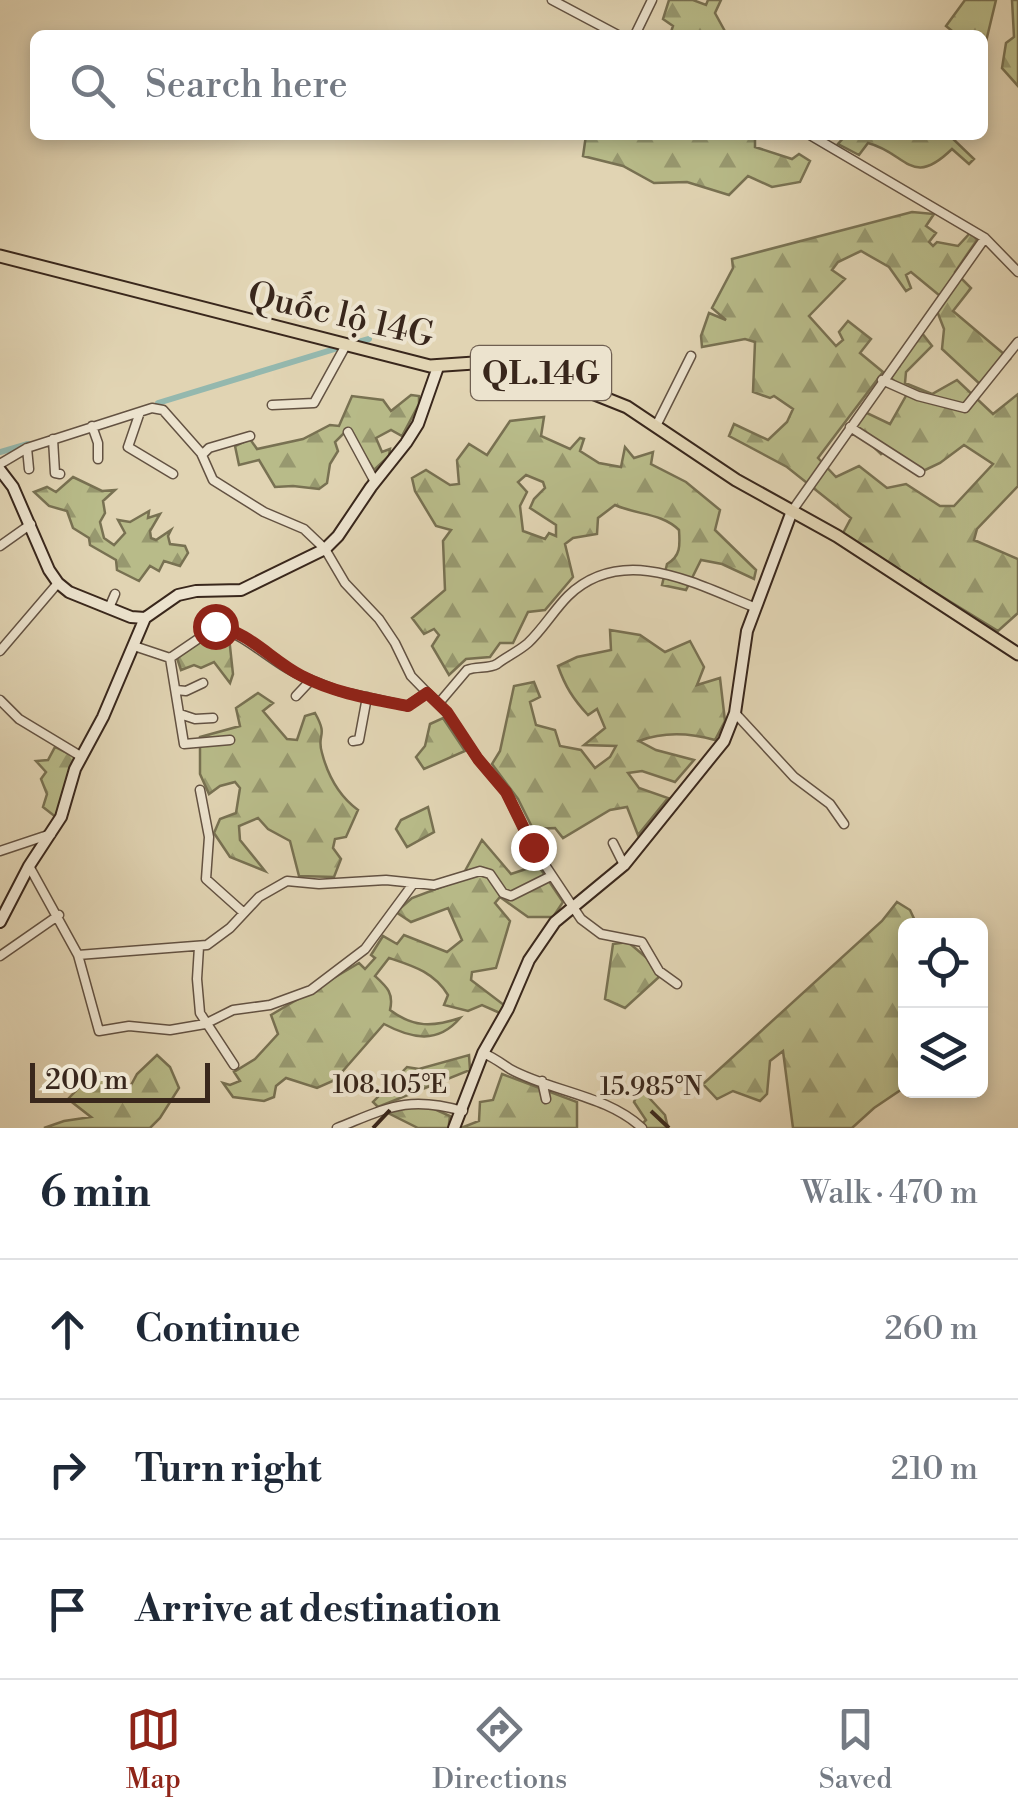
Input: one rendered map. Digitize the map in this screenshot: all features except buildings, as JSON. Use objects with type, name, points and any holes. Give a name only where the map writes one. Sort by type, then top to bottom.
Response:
[{"type":"main road","name":"Quốc lộ 14G","points":[[0,256],[438,366],[474,363],[547,374],[613,401],[656,426],[736,480],[837,536],[1018,654]]},
{"type":"street","points":[[553,0],[609,30]]},
{"type":"street","points":[[637,30],[652,0]]},
{"type":"street","points":[[819,140],[986,238],[1018,272]]},
{"type":"street","points":[[454,1128],[482,1052],[508,1009],[529,960],[555,922],[624,866],[724,741],[734,714],[741,655],[754,607],[792,511],[986,238]]},
{"type":"street","points":[[882,380],[924,398],[965,408],[1018,342]]},
{"type":"street","points":[[272,405],[314,404],[346,345]]},
{"type":"street","points":[[656,426],[691,356]]},
{"type":"street","points":[[0,922],[29,866],[62,817],[74,769],[103,717],[144,618],[178,595],[240,590],[325,548],[338,536],[418,424],[438,366]]},
{"type":"street","points":[[144,618],[108,608],[69,592],[58,583],[0,467],[27,448],[160,408],[202,455],[213,480],[264,512],[304,529],[325,548],[345,582],[379,619],[411,676],[439,703],[506,792],[551,876],[573,908],[591,929],[601,934],[642,942],[659,971],[677,984]]},
{"type":"street","points":[[140,412],[128,447],[173,474]]},
{"type":"street","points":[[109,421],[114,435]]},
{"type":"street","points":[[92,426],[98,459]]},
{"type":"street","points":[[850,428],[920,472]]},
{"type":"street","points":[[348,432],[375,482]]},
{"type":"street","points":[[202,455],[209,448],[250,436]]},
{"type":"street","points":[[53,439],[56,473],[60,474]]},
{"type":"street","points":[[27,448],[30,469]]},
{"type":"street","points":[[0,546],[31,524]]},
{"type":"street","points":[[439,703],[467,670],[492,666],[504,655],[526,645],[566,598],[601,573],[660,571],[754,607]]},
{"type":"street","points":[[0,652],[58,583]]},
{"type":"street","points":[[108,608],[115,594]]},
{"type":"street","points":[[170,658],[216,626],[251,640],[275,660],[311,680],[366,698],[411,706],[427,693]]},
{"type":"street","points":[[134,646],[170,658]]},
{"type":"street","points":[[170,658],[184,744],[230,740]]},
{"type":"street","points":[[296,696],[311,680]]},
{"type":"street","points":[[176,690],[186,691],[203,683]]},
{"type":"street","points":[[353,741],[359,740],[366,698]]},
{"type":"street","points":[[0,700],[19,719],[82,757]]},
{"type":"street","points":[[180,714],[196,719],[213,718]]},
{"type":"street","points":[[734,714],[794,777],[834,808],[844,824]]},
{"type":"street","points":[[200,790],[209,837],[206,879],[244,913]]},
{"type":"street","points":[[0,850],[51,834]]},
{"type":"street","points":[[612,844],[624,866]]},
{"type":"street","points":[[29,866],[78,955],[99,1030],[129,1026],[170,1030],[205,1024],[233,1010],[270,1006],[311,990],[365,950],[412,884]]},
{"type":"street","points":[[78,955],[199,946],[230,928],[259,896],[287,881],[319,884],[386,880],[434,886],[480,871],[490,874],[503,893],[512,896],[551,876]]},
{"type":"street","points":[[0,956],[59,916]]},
{"type":"street","points":[[199,946],[197,984],[205,1024],[234,1064]]},
{"type":"street","points":[[482,1052],[631,1117],[642,1128]]},
{"type":"street","points":[[542,1081],[546,1099]]},
{"type":"street","points":[[337,1128],[406,1102],[435,1103],[463,1111]]},
{"type":"street","points":[[594,1114],[596,1102]]},
{"type":"green space","points":[[669,0],[693,0],[706,5],[708,0],[721,0],[715,13],[724,30],[672,30],[673,26],[663,19]]},
{"type":"green space","points":[[965,0],[996,0],[988,33],[988,30],[951,30],[946,26]]},
{"type":"green space","points":[[1012,0],[1018,0],[1018,86],[1002,68],[1006,43],[1014,37]]},
{"type":"green space","points":[[585,140],[755,140],[755,147],[792,159],[799,154],[810,161],[800,182],[772,187],[748,176],[729,195],[687,182],[654,183],[623,166],[583,156]]},
{"type":"green space","points":[[842,140],[954,140],[974,159],[969,164],[952,149],[938,161],[918,167],[868,143],[859,155],[838,144]]},
{"type":"green space","points":[[912,212],[934,214],[926,226],[936,233],[929,242],[933,246],[937,242],[958,246],[971,232],[977,240],[955,272],[971,288],[953,311],[1010,359],[982,386],[942,349],[944,329],[937,311],[945,300],[911,272],[906,275],[911,288],[906,291],[889,267],[861,251],[838,262],[832,270],[845,279],[809,316],[836,346],[843,340],[839,332],[848,321],[871,339],[860,353],[883,372],[818,458],[836,477],[859,466],[887,488],[906,484],[940,506],[954,506],[993,464],[964,445],[923,471],[886,450],[881,454],[854,428],[865,412],[890,424],[907,394],[891,378],[921,332],[932,346],[906,372],[905,383],[932,394],[957,380],[993,414],[1018,394],[1018,486],[977,529],[974,540],[1018,559],[1018,613],[998,631],[842,535],[851,518],[787,467],[729,436],[734,424],[768,440],[787,422],[793,409],[774,396],[753,392],[755,342],[745,339],[702,347],[701,336],[709,313],[726,320],[712,308],[733,268],[732,259]]},
{"type":"green space","points":[[411,395],[419,396],[419,404],[402,436],[391,430],[376,438],[382,452],[390,449],[389,456],[374,470],[348,429],[335,442],[338,451],[330,464],[327,483],[319,489],[275,487],[259,460],[239,465],[235,446],[250,439],[257,449],[303,439],[330,425],[339,426],[352,396],[383,400],[391,411]]},
{"type":"green space","points":[[544,417],[541,436],[570,449],[580,438],[584,439],[580,451],[599,463],[621,467],[625,447],[634,458],[653,452],[651,464],[686,482],[720,510],[715,530],[756,570],[754,579],[722,564],[701,560],[686,590],[662,585],[667,564],[679,550],[679,530],[657,517],[615,505],[598,518],[597,534],[573,538],[565,544],[573,577],[545,610],[528,612],[513,643],[500,643],[490,657],[466,659],[449,675],[432,646],[439,635],[434,629],[424,634],[412,618],[445,590],[443,541],[451,530],[436,526],[415,491],[412,478],[426,470],[450,485],[459,484],[457,460],[469,444],[487,455],[510,421]],"holes":[[[526,475],[543,482],[545,488],[530,508],[556,525],[556,536],[549,533],[545,539],[523,531],[520,506],[527,492],[518,482]]]},
{"type":"green space","points":[[73,477],[102,491],[115,490],[103,501],[105,513],[100,522],[104,538],[114,545],[125,533],[118,520],[130,522],[149,511],[148,518],[160,514],[150,531],[151,538],[156,540],[171,530],[170,544],[185,546],[188,553],[180,566],[164,561],[159,571],[150,566],[139,581],[117,570],[116,560],[90,545],[89,538],[73,528],[67,511],[49,506],[34,492],[47,487],[56,492]]},
{"type":"green space","points":[[218,629],[229,637],[233,674],[230,683],[214,662],[181,670],[177,658]]},
{"type":"green space","points":[[610,630],[640,635],[665,652],[690,641],[704,667],[697,685],[720,678],[725,721],[715,740],[677,734],[639,741],[694,760],[675,782],[642,771],[628,773],[639,788],[668,798],[638,835],[627,807],[610,810],[563,838],[555,828],[533,829],[518,799],[492,764],[500,751],[514,686],[534,682],[540,697],[530,702],[536,725],[555,730],[560,746],[581,750],[595,768],[610,757],[616,746],[584,745],[605,728],[597,709],[588,715],[578,703],[558,666],[577,657],[611,650]]},
{"type":"green space","points":[[258,693],[273,703],[263,711],[287,739],[297,740],[305,716],[315,713],[322,731],[321,747],[327,770],[340,792],[358,810],[346,837],[335,839],[333,848],[341,859],[334,877],[299,876],[290,841],[268,829],[258,818],[239,826],[240,840],[265,871],[230,857],[214,833],[220,819],[236,813],[240,788],[235,782],[209,794],[200,774],[200,737],[240,726],[236,708]]},
{"type":"green space","points":[[443,718],[465,751],[424,769],[416,757],[425,746],[430,724]]},
{"type":"green space","points":[[55,747],[75,757],[57,818],[43,807],[47,794],[41,779],[46,772],[36,761],[48,760]]},
{"type":"green space","points":[[428,807],[434,832],[407,847],[396,829],[401,820]]},
{"type":"green space","points":[[482,840],[511,874],[538,865],[563,902],[553,917],[528,917],[500,897],[495,903],[510,921],[496,968],[472,972],[471,980],[504,1005],[500,1013],[482,1005],[468,1011],[444,1005],[448,995],[430,975],[389,958],[375,976],[388,991],[390,1010],[424,1024],[460,1018],[443,1032],[424,1036],[384,1024],[335,1080],[317,1088],[286,1078],[276,1086],[274,1097],[264,1101],[233,1097],[223,1083],[240,1081],[234,1072],[255,1059],[278,1034],[271,1015],[359,963],[365,969],[375,958],[371,955],[383,936],[397,944],[404,935],[447,952],[462,940],[448,908],[411,922],[396,912],[412,898],[460,880]]},
{"type":"green space","points":[[897,902],[910,910],[914,918],[898,918],[898,1092],[852,1128],[793,1128],[783,1051],[770,1061],[767,1094],[760,1101],[733,1091],[717,1099],[703,1084],[882,921]]},
{"type":"green space","points":[[628,942],[648,959],[659,977],[625,1008],[605,999],[613,944]]},
{"type":"green space","points":[[157,1055],[170,1067],[179,1088],[150,1128],[44,1128],[91,1117],[68,1099],[96,1070],[116,1085],[130,1087],[137,1074]]},
{"type":"green space","points":[[469,1055],[470,1070],[378,1107],[373,1102],[407,1067],[419,1069]]},
{"type":"green space","points":[[502,1074],[577,1102],[577,1128],[461,1128],[479,1121],[480,1102],[493,1100]]},
{"type":"green space","points":[[640,1088],[665,1115],[668,1128],[638,1128],[646,1120],[634,1102]]},
{"type":"green space","points":[[398,1102],[423,1104],[450,1116],[449,1124],[461,1128],[418,1128],[386,1112]]},
{"type":"waterway","points":[[355,343],[369,339]]},
{"type":"waterway","points":[[158,403],[338,348]]},
{"type":"waterway","points":[[0,452],[28,444]]},
{"type":"route","points":[[215,626],[251,640],[305,678],[339,691],[408,706],[427,693],[447,712],[506,792],[533,847]]}]
